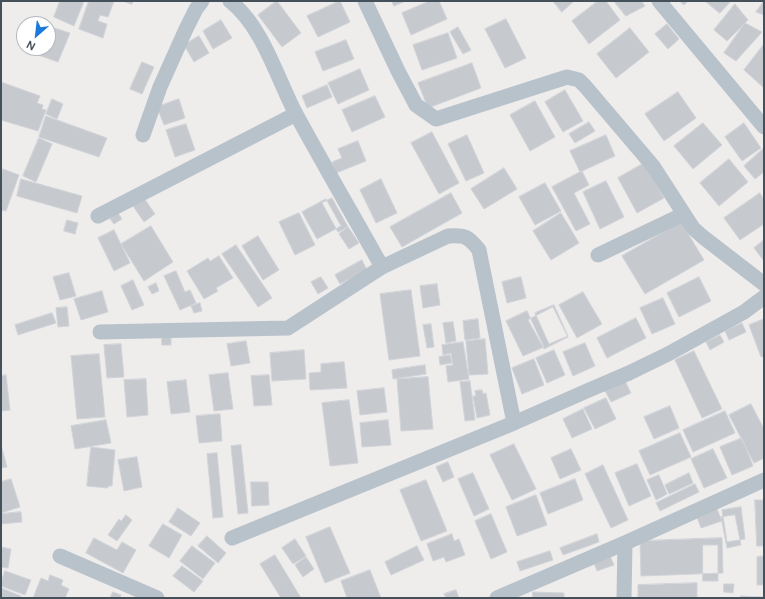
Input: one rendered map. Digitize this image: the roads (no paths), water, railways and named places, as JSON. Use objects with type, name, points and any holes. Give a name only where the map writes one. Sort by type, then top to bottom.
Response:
[{"type":"street","points":[[143,135],[160,87],[186,29],[196,9],[202,1]]},
{"type":"street","points":[[230,1],[257,31],[296,114],[382,267]]},
{"type":"street","points":[[365,1],[398,71],[416,104],[436,119],[567,77],[579,80],[653,166],[693,228],[703,238],[764,284]]},
{"type":"street","points":[[659,1],[764,127]]},
{"type":"street","points":[[98,216],[296,114]]},
{"type":"street","points":[[598,255],[684,214]]},
{"type":"street","points":[[100,332],[288,328],[382,267],[448,236],[459,236],[471,240],[479,250],[514,423]]},
{"type":"street","points":[[232,538],[514,423],[629,373],[668,354],[744,312],[764,297]]},
{"type":"street","points":[[497,598],[626,543],[764,480]]},
{"type":"street","points":[[624,598],[626,543]]},
{"type":"street","points":[[60,556],[157,598]]}]
